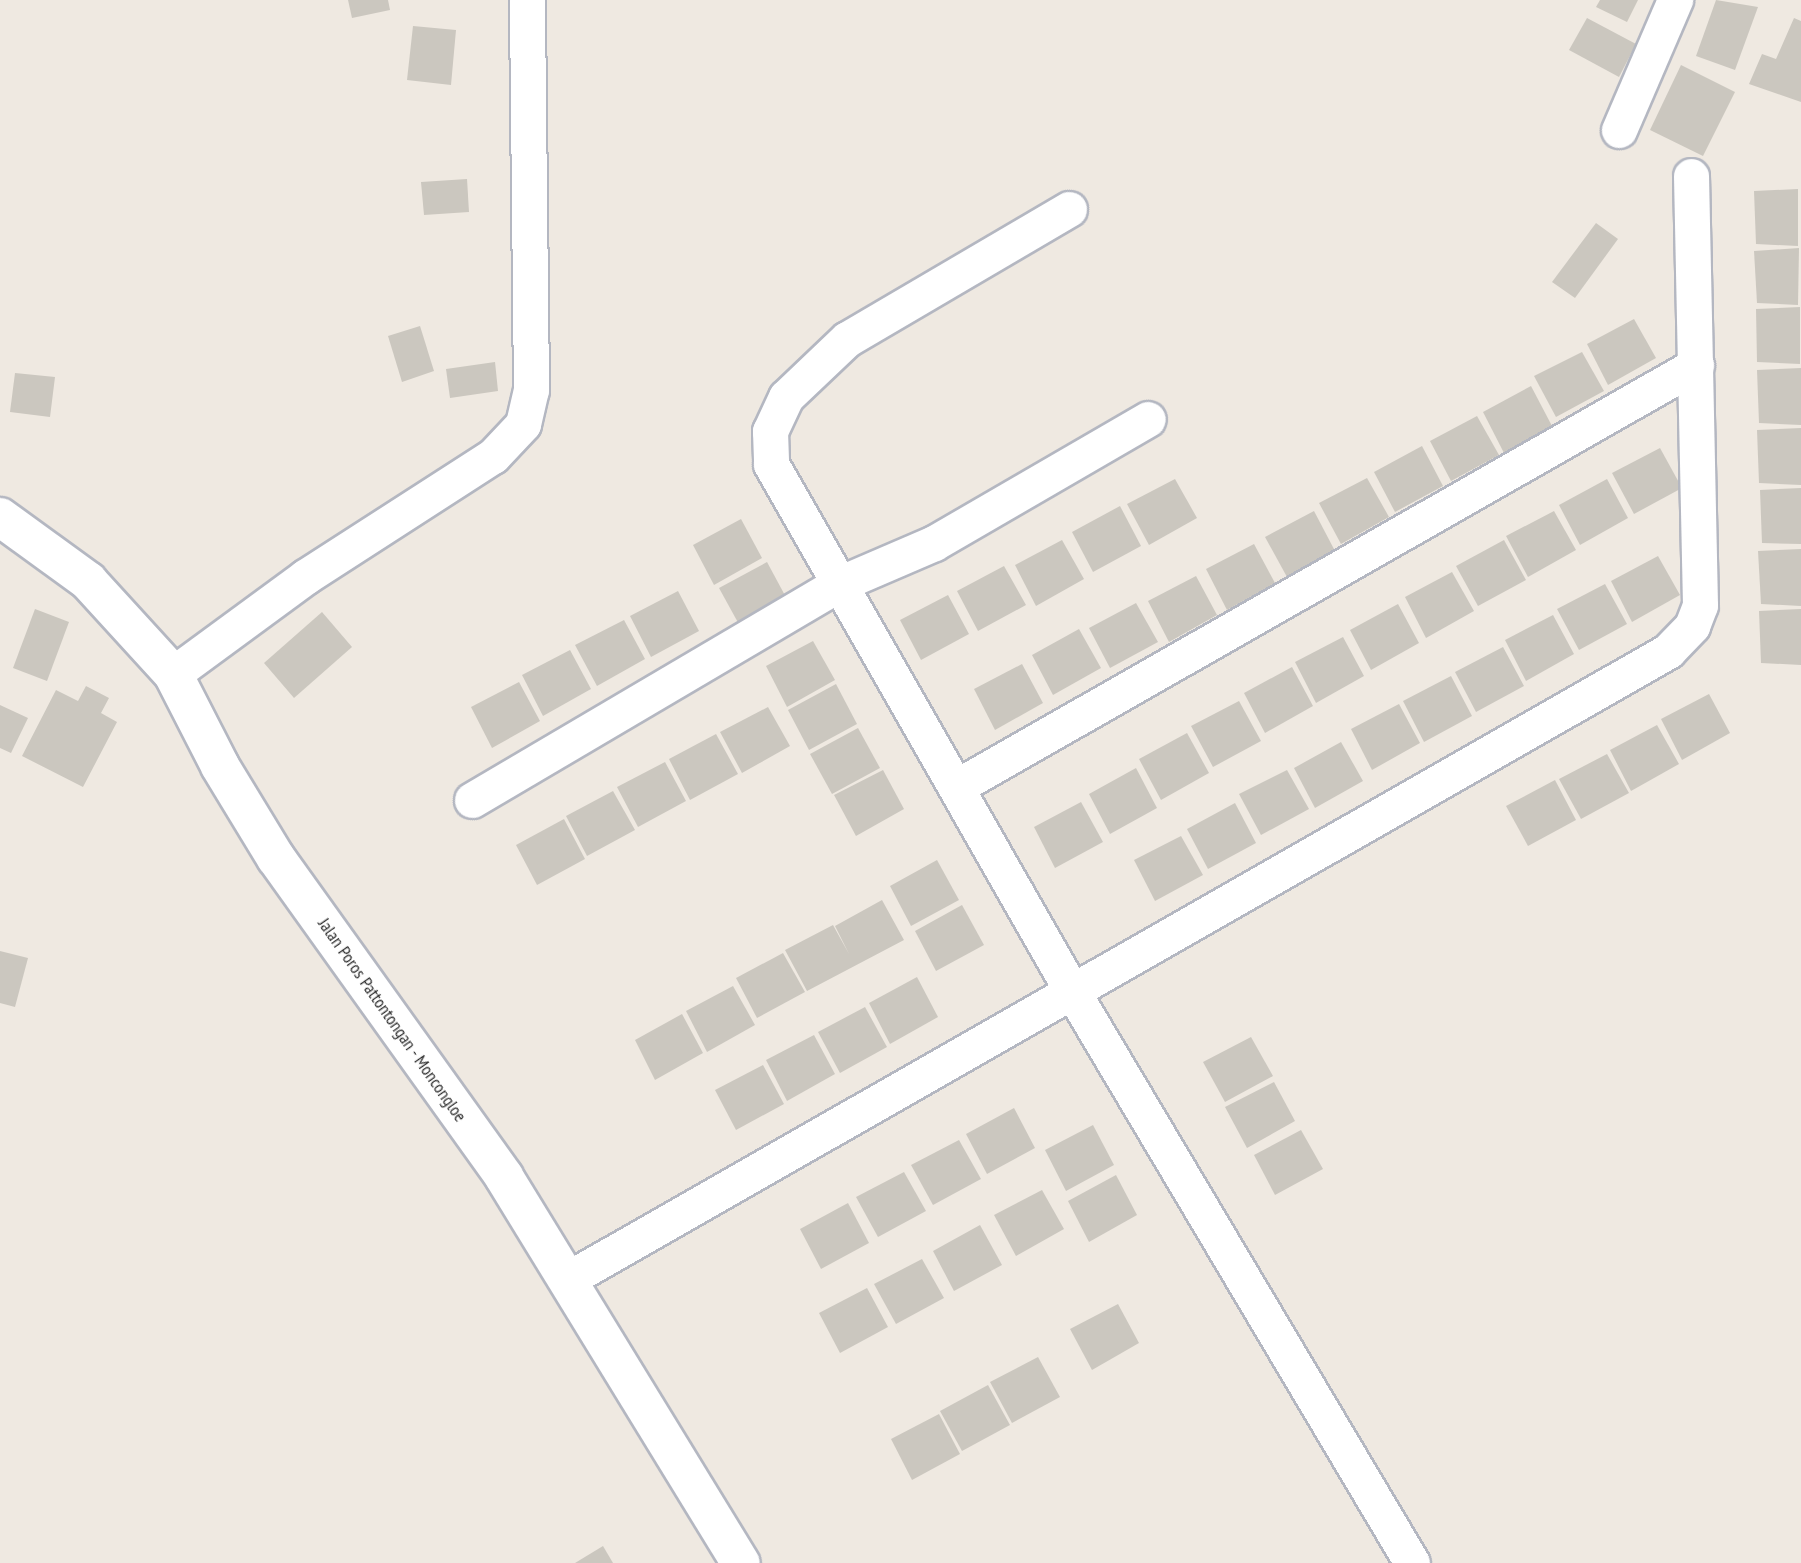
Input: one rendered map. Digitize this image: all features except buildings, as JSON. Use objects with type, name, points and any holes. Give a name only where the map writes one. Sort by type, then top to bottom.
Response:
[{"type":"street","points":[[173,674],[305,576],[493,456],[523,424],[531,390],[527,0]]},
{"type":"street","points":[[1619,130],[1675,0]]},
{"type":"street","points":[[568,1279],[1668,651],[1692,626],[1700,605],[1691,176]]},
{"type":"street","points":[[1069,209],[847,340],[786,397],[770,430],[771,464],[1072,990],[1412,1563]]},
{"type":"street","points":[[956,787],[1696,365]]},
{"type":"street","points":[[472,800],[839,584],[934,543],[1148,419]]},
{"type":"street","name":"Jalan Poros Pattontongan - Moncongloe","points":[[0,517],[88,581],[173,674],[220,766],[276,858],[504,1177],[741,1563]]}]
